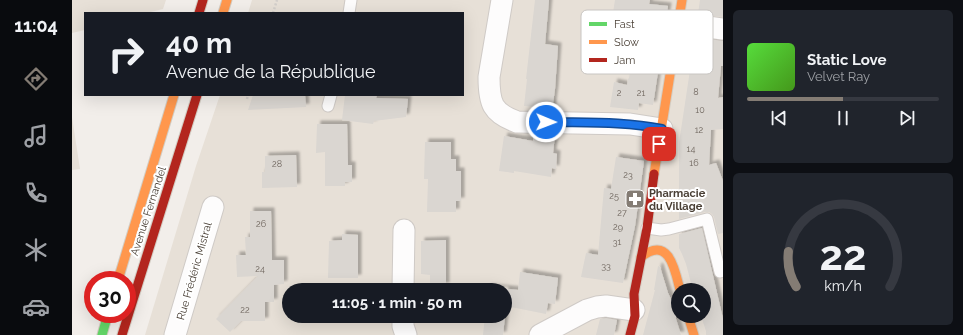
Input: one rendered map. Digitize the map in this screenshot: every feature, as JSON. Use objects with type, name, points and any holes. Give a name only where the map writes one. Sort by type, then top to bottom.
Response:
[{"type":"main road","points":[[199,12],[203,0]]},
{"type":"main road","points":[[223,12],[227,0]]},
{"type":"main road","points":[[681,10],[682,0]]},
{"type":"main road","points":[[630,335],[635,316],[634,294],[647,228],[654,174],[671,74]]},
{"type":"main road","name":"Avenue Fernandel","points":[[121,271],[174,96]]},
{"type":"main road","name":"Avenue Fernandel","points":[[122,335],[197,96]]},
{"type":"main road","points":[[641,257],[648,251],[658,250],[664,252],[672,261],[678,283]]},
{"type":"main road","points":[[102,335],[105,323]]},
{"type":"main road","points":[[690,323],[694,335]]},
{"type":"street","points":[[502,0],[489,77],[490,98],[493,106],[499,113],[517,122],[630,124],[662,129]]},
{"type":"street","points":[[713,28],[723,29]]},
{"type":"street","name":"Rue Frédéric Mistral","points":[[175,335],[212,207]]},
{"type":"street","points":[[403,283],[404,230]]},
{"type":"street","points":[[540,335],[587,310],[597,307],[606,306],[634,310]]},
{"type":"street","points":[[403,323],[406,335]]},
{"type":"lane","points":[[349,12],[352,0]]},
{"type":"lane","points":[[328,106],[331,96]]},
{"type":"lane","points":[[647,228],[660,230],[669,229],[707,219],[720,272]]},
{"type":"path","points":[[273,12],[277,0]]},
{"type":"shaded area","points":[[72,0],[166,0],[163,9],[151,12],[84,12],[84,30],[72,33]]},
{"type":"shaded area","points":[[252,0],[723,0],[723,335],[145,335],[196,166],[220,96],[464,96],[464,12],[248,12]]},
{"type":"shaded area","points":[[72,117],[80,169],[72,170]]},
{"type":"building","points":[[535,0],[549,0],[545,44],[558,46],[552,111],[536,110],[536,107],[524,106]]},
{"type":"building","points":[[615,0],[650,0],[649,4],[668,6],[667,10],[613,10]]},
{"type":"building","points":[[700,0],[723,0],[723,17],[713,16],[713,10],[699,10]]},
{"type":"building","points":[[713,40],[723,41],[723,66],[721,66],[718,98],[723,97],[723,129],[711,130],[709,165],[716,163],[723,181],[723,233],[718,234],[714,217],[709,212],[679,219],[679,143],[689,74],[713,74]]},
{"type":"building","points":[[630,74],[658,74],[653,105],[639,103],[638,110],[610,107],[614,82],[627,85],[628,78],[629,79]]},
{"type":"building","points":[[253,96],[305,96],[306,107],[248,110]]},
{"type":"building","points":[[345,96],[377,96],[376,98],[408,99],[406,117],[374,121],[373,124],[342,120]]},
{"type":"building","points":[[317,124],[347,124],[348,165],[352,165],[352,182],[345,182],[345,186],[325,186],[325,152],[316,153]]},
{"type":"building","points":[[533,134],[555,135],[553,153],[557,154],[556,169],[552,168],[551,177],[514,171],[514,173],[499,171],[504,136],[533,141]]},
{"type":"building","points":[[425,142],[451,142],[451,159],[456,159],[456,171],[461,171],[461,201],[456,201],[456,212],[427,212],[428,179],[424,179]]},
{"type":"building","points":[[296,155],[297,187],[262,188],[262,172],[265,172],[265,156]]},
{"type":"building","points":[[616,157],[644,161],[635,226],[623,283],[581,277],[586,253],[598,255],[604,188],[611,189]]},
{"type":"building","points":[[250,211],[271,211],[272,260],[284,260],[284,283],[274,285],[274,302],[265,302],[265,321],[241,321],[230,332],[216,319],[258,276],[237,277],[236,255],[246,255],[245,237],[250,237]]},
{"type":"building","points":[[702,228],[723,319],[723,335],[706,335],[703,323],[711,323],[711,283],[691,283],[686,264],[679,248],[679,234]]},
{"type":"building","points":[[342,234],[358,235],[358,278],[328,278],[329,241],[342,240]]},
{"type":"building","points":[[446,240],[446,283],[430,283],[430,275],[421,274],[421,241]]},
{"type":"building","points":[[658,266],[660,267],[671,299],[671,323],[677,323],[681,335],[643,335]]},
{"type":"building","points":[[520,272],[558,278],[555,304],[548,303],[546,314],[512,307],[512,289],[518,290]]},
{"type":"building","points":[[606,318],[617,320],[614,335],[596,335],[600,319]]},
{"type":"building","points":[[484,323],[504,323],[503,335],[483,335]]},
{"type":"traffic: fast","points":[[102,335],[105,323]]},
{"type":"traffic: slow","points":[[223,12],[227,0]]},
{"type":"traffic: slow","points":[[680,10],[682,0]]},
{"type":"traffic: slow","points":[[654,174],[670,74]]},
{"type":"traffic: slow","points":[[121,271],[174,96]]},
{"type":"traffic: slow","points":[[641,257],[651,251],[658,250],[664,252],[673,265],[678,283]]},
{"type":"traffic: slow","points":[[690,323],[694,335]]},
{"type":"traffic: jam","points":[[199,12],[203,0]]},
{"type":"traffic: jam","points":[[122,335],[197,96]]},
{"type":"traffic: jam","points":[[630,335],[635,316],[634,294],[647,228],[654,174]]},
{"type":"place","name":"Pharmacie du Village","points":[[635,199]]},
{"type":"route","points":[[546,122],[630,124],[662,129],[659,144]]}]
